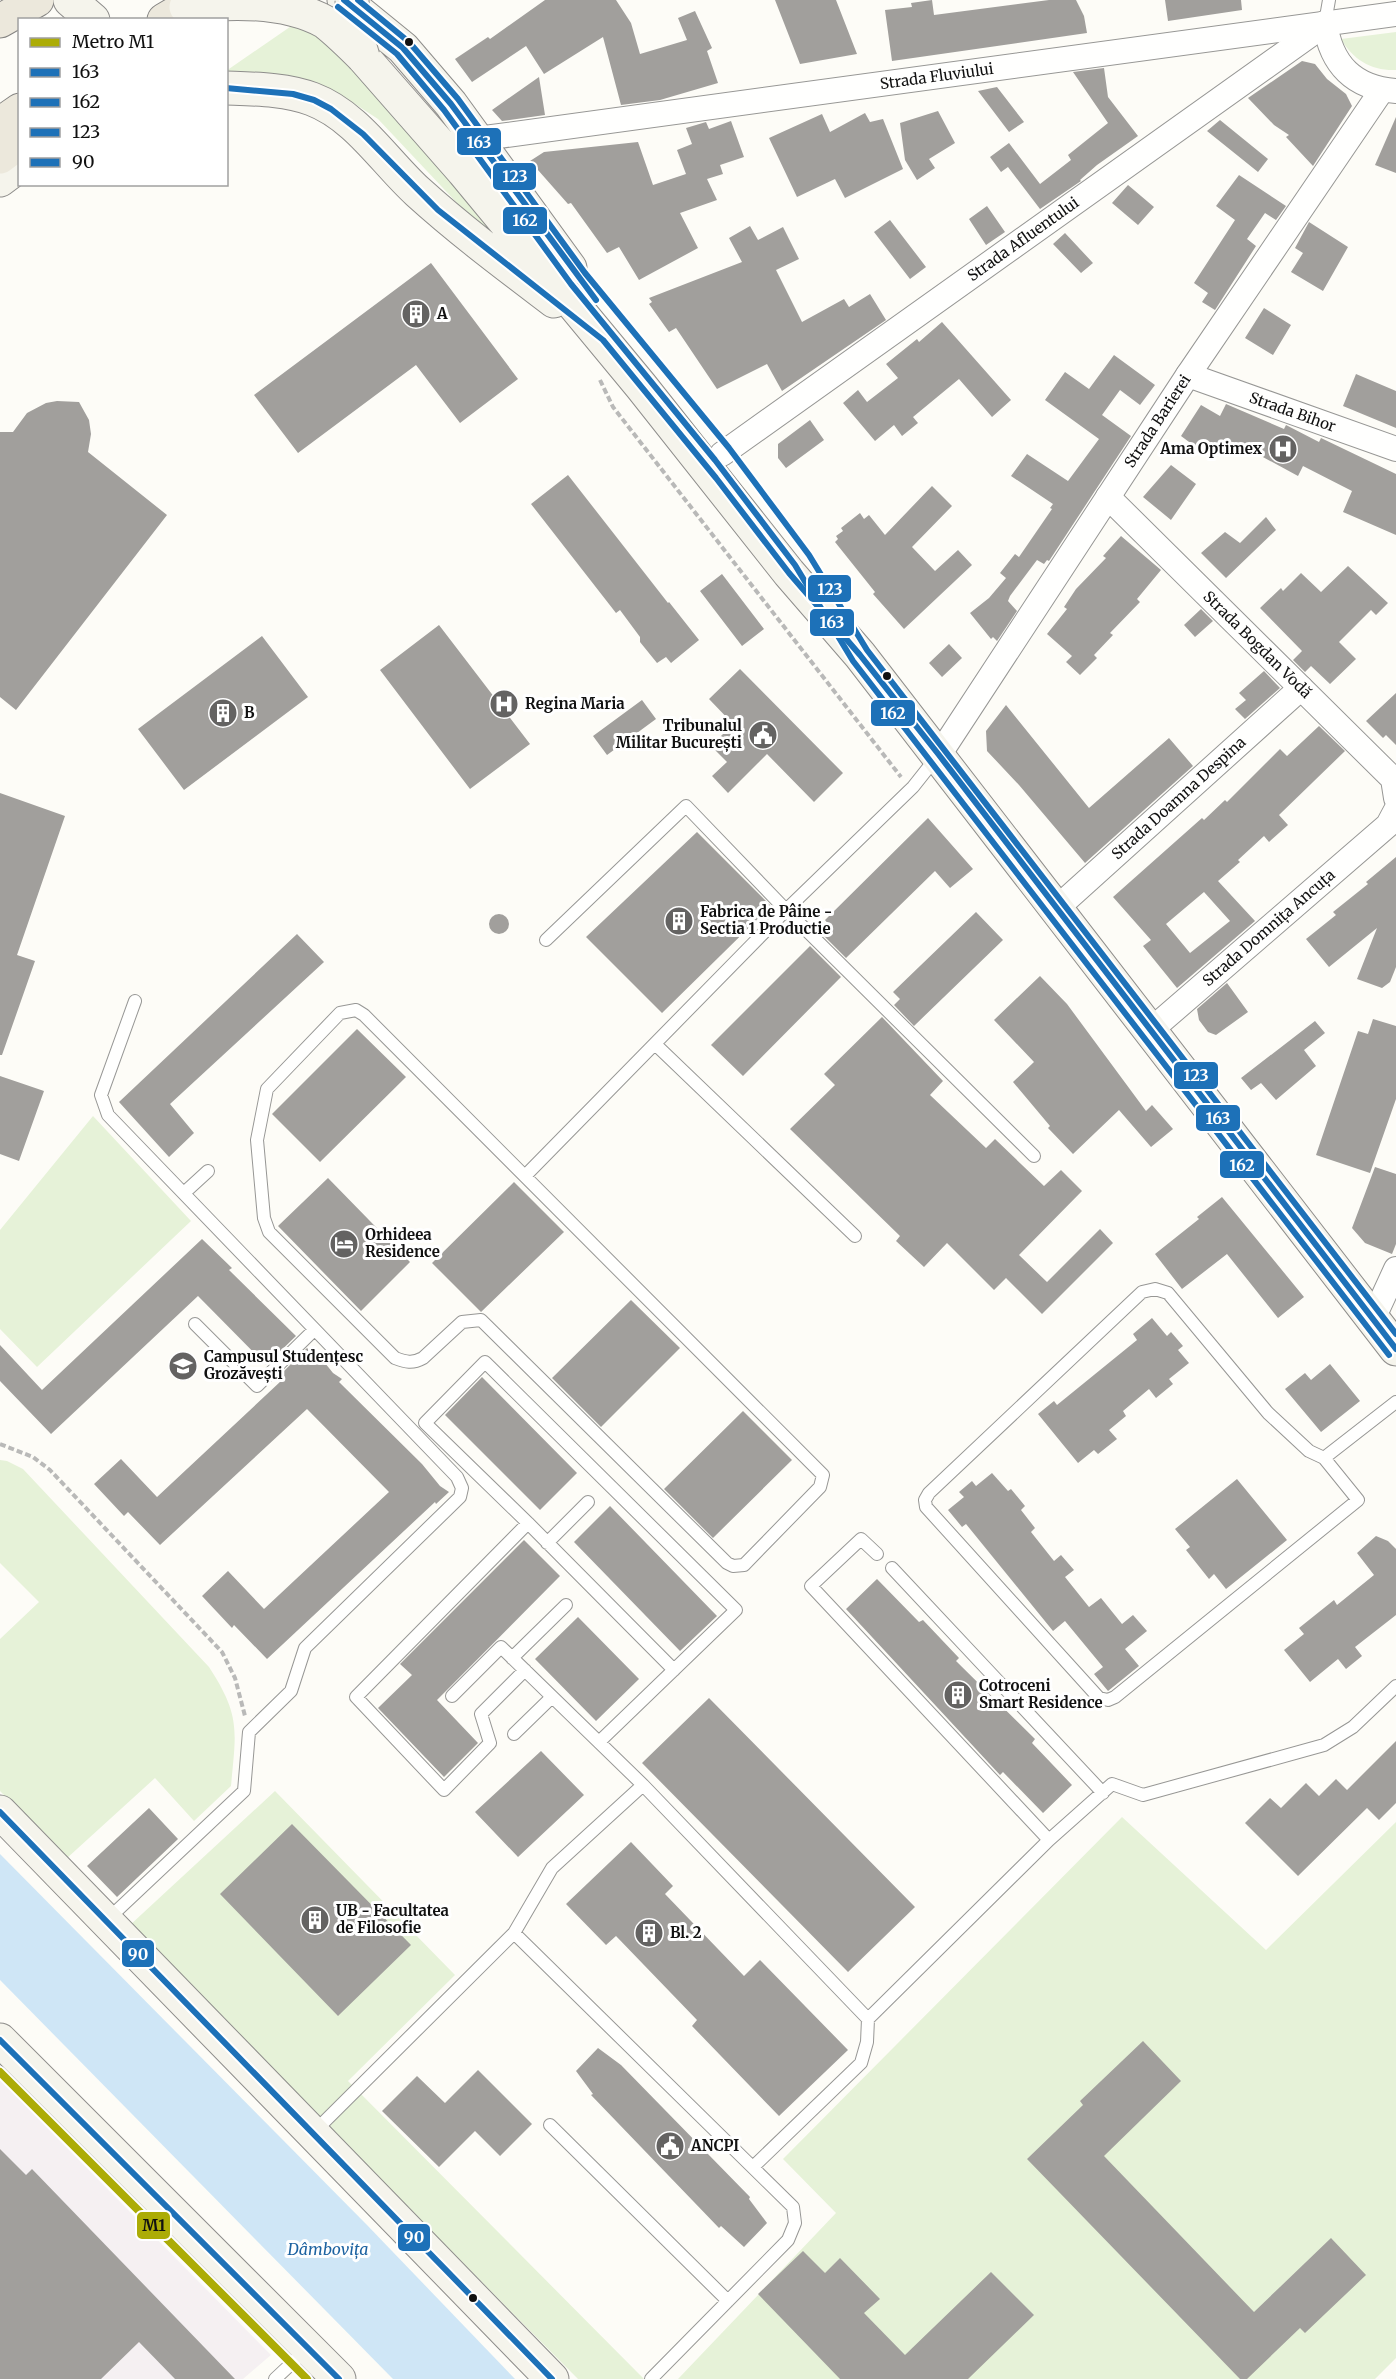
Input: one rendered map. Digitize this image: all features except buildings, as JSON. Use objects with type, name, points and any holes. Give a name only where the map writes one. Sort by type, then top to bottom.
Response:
[{"type":"main road","points":[[0,21],[37,0]]},
{"type":"main road","points":[[70,0],[91,18]]},
{"type":"main road","points":[[228,20],[256,0]]},
{"type":"main road","points":[[344,0],[404,48]]},
{"type":"main road","points":[[352,0],[353,22],[363,57]]},
{"type":"main road","points":[[377,0],[380,13],[404,48],[451,104],[578,279],[722,454],[802,560],[860,656]]},
{"type":"main road","points":[[178,12],[244,1],[283,3],[306,11],[323,21],[363,57],[463,171],[599,355]]},
{"type":"main road","points":[[228,88],[291,93],[313,99],[334,110],[355,126],[416,190],[599,355],[716,478],[789,573],[860,656],[939,755],[1396,1349]]},
{"type":"main road","points":[[0,124],[18,111]]},
{"type":"main road","points":[[0,157],[18,144]]},
{"type":"main road","points":[[0,180],[18,166]]},
{"type":"main road","points":[[463,171],[578,279]]},
{"type":"main road","points":[[0,1812],[552,2379]]},
{"type":"main road","points":[[0,2040],[339,2379]]},
{"type":"street","name":"Strada Fluviului","points":[[477,139],[1327,12],[1396,14]]},
{"type":"street","points":[[1327,12],[1328,39],[1333,54],[1342,67],[1367,86],[1389,91]]},
{"type":"street","name":"Strada Afluentului","points":[[722,454],[1327,12]]},
{"type":"street","name":"Strada Barierei","points":[[939,755],[1188,375],[1389,91]]},
{"type":"street","name":"Strada Bihor","points":[[1188,375],[1396,449]]},
{"type":"street","name":"Strada Bogdan Vodă","points":[[1108,497],[1393,779],[1396,798]]},
{"type":"street","name":"Strada Doamna Despina","points":[[1057,908],[1301,688]]},
{"type":"street","name":"Strada Domnița Ancuța","points":[[1151,1030],[1392,818]]},
{"type":"street","points":[[1373,1319],[1396,1269]]},
{"type":"lane","points":[[525,1176],[786,910],[911,789],[939,755]]},
{"type":"lane","points":[[546,940],[686,806],[786,910],[1034,1156]]},
{"type":"lane","points":[[106,1921],[244,1791],[249,1732],[291,1691],[305,1648],[460,1497],[462,1488],[457,1477],[108,1115],[100,1095],[135,1001]]},
{"type":"lane","points":[[356,1010],[364,1015],[525,1176],[823,1474],[820,1487],[744,1565],[733,1566],[727,1563],[481,1320],[462,1322],[423,1358],[415,1362],[404,1362],[395,1358],[269,1232],[264,1218],[257,1140],[267,1089],[340,1013],[356,1010]]},
{"type":"lane","points":[[655,1044],[855,1236]]},
{"type":"lane","points":[[184,1192],[208,1171]]},
{"type":"lane","points":[[1155,1289],[1168,1293],[1268,1413],[1310,1451],[1324,1458],[1359,1500],[1115,1697],[1108,1700],[1099,1698],[926,1507],[929,1493],[1143,1292],[1155,1289]]},
{"type":"lane","points":[[195,1324],[257,1386],[314,1330]]},
{"type":"lane","points":[[599,1742],[674,1670],[736,1610],[485,1362],[425,1423],[674,1670]]},
{"type":"lane","points":[[1324,1458],[1396,1402]]},
{"type":"lane","points":[[547,1543],[588,1502]]},
{"type":"lane","points":[[525,1671],[481,1714],[490,1743],[444,1790],[356,1698],[528,1523]]},
{"type":"lane","points":[[877,1554],[861,1539],[812,1586],[1050,1840]]},
{"type":"lane","points":[[892,1568],[1103,1792]]},
{"type":"lane","points":[[512,1658],[566,1605]]},
{"type":"lane","points":[[452,1696],[501,1647],[643,1785],[868,2019]]},
{"type":"lane","points":[[754,2166],[861,2063],[867,2042],[868,2019],[1050,1840],[1112,1784],[1143,1795],[1324,1744],[1353,1727],[1396,1686]]},
{"type":"lane","points":[[514,1734],[552,1697]]},
{"type":"lane","points":[[313,2133],[514,1933],[552,1868],[643,1785]]},
{"type":"lane","points":[[514,1933],[793,2206],[795,2223],[788,2240],[651,2379]]},
{"type":"lane","points":[[550,2125],[728,2301]]},
{"type":"lane","points":[[275,2379],[309,2348]]},
{"type":"path","points":[[599,355],[614,407],[911,789]]},
{"type":"path","points":[[0,1444],[33,1456],[50,1470],[222,1652],[235,1678],[249,1732]]},
{"type":"shaded area","points":[[0,2080],[271,2355],[243,2379],[0,2379]]},
{"type":"green space","points":[[300,20],[314,25],[538,277],[474,221],[378,119],[355,104],[327,92],[228,81],[228,70]]},
{"type":"green space","points":[[1396,32],[1396,70],[1379,69],[1364,63],[1351,53],[1341,39]]},
{"type":"green space","points":[[93,1116],[191,1221],[37,1367],[0,1329],[0,1230]]},
{"type":"green space","points":[[0,1460],[23,1469],[209,1667],[219,1684],[227,1699],[234,1724],[231,1786],[194,1821],[155,1778],[66,1859],[0,1791],[0,1639],[39,1602],[0,1563]]},
{"type":"green space","points":[[275,1791],[455,1975],[348,2081],[644,2379],[578,2379],[129,1926]]},
{"type":"green space","points":[[1122,1817],[1266,1950],[1396,1822],[1396,2358],[1375,2379],[678,2379],[836,2213],[783,2159]]},
{"type":"water","name":"Dâmbovița","points":[[0,1854],[367,2225],[515,2379],[393,2379],[0,1980]]},
{"type":"metro line","name":"M1","points":[[0,2072],[307,2379]]},
{"type":"transit line","name":"163","points":[[344,0],[403,48],[451,104],[596,300]]},
{"type":"transit line","name":"123","points":[[358,0],[409,42],[458,99],[585,273],[729,448],[809,555],[867,650],[1396,1334]]},
{"type":"transit line","name":"162","points":[[338,7],[397,54],[444,110],[571,284],[715,460],[795,565],[853,661],[1389,1355]]},
{"type":"transit line","name":"163","points":[[228,88],[293,94],[314,100],[331,109],[363,134],[438,210],[603,340],[716,478],[789,573],[860,655],[939,755],[1396,1349]]},
{"type":"transit line","name":"90","points":[[0,1812],[552,2379]]},
{"type":"transit line","name":"90","points":[[0,2040],[339,2379]]},
{"type":"place","name":"A","points":[[416,314]]},
{"type":"place","name":"Ama Optimex","points":[[1283,449]]},
{"type":"place","name":"Regina Maria","points":[[504,704]]},
{"type":"place","name":"B","points":[[223,713]]},
{"type":"place","name":"Tribunalul Militar București","points":[[763,735]]},
{"type":"place","name":"Fabrica de Pâine - Sectia 1 Productie","points":[[679,921]]},
{"type":"place","name":"Orhideea Residence","points":[[344,1244]]},
{"type":"place","name":"Campusul Studențesc Grozăvești","points":[[183,1366]]},
{"type":"place","name":"Cotroceni Smart Residence","points":[[958,1695]]},
{"type":"place","name":"UB - Facultatea de Filosofie","points":[[315,1920]]},
{"type":"place","name":"Bl. 2","points":[[649,1933]]},
{"type":"place","name":"ANCPI","points":[[670,2146]]}]
